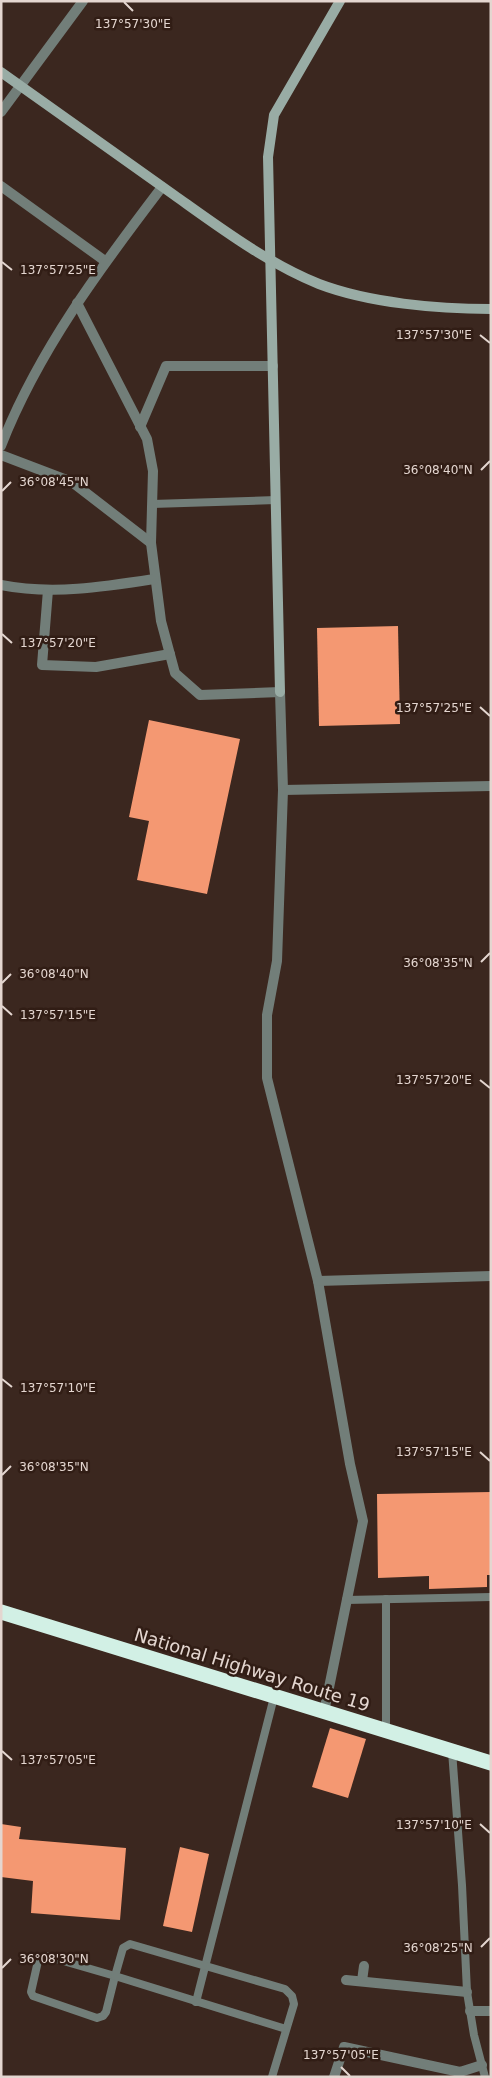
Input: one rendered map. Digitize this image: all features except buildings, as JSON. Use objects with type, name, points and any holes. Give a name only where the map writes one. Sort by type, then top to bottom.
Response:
[{"type":"highway","name":"National Highway Route 19","points":[[1,1612],[491,1763]]},
{"type":"street","points":[[1,112],[83,1]]},
{"type":"street","points":[[324,1712],[362,1521],[350,1464],[318,1281],[268,1078],[268,1015],[277,961],[283,790],[268,157],[274,115],[340,1]]},
{"type":"street","points":[[1,72],[220,228],[270,259],[319,284],[370,298],[460,309],[491,309]]},
{"type":"street","points":[[1,186],[105,261]]},
{"type":"street","points":[[1,446],[15,411],[77,303],[105,261],[162,187]]},
{"type":"street","points":[[77,303],[147,439],[153,471],[151,543],[154,579],[161,621],[175,673],[200,695],[280,692]]},
{"type":"street","points":[[140,427],[166,366],[273,366]]},
{"type":"street","points":[[1,455],[72,482],[151,543]]},
{"type":"street","points":[[1,585],[48,590],[97,588],[154,579]]},
{"type":"street","points":[[48,590],[42,665],[96,667],[170,654]]},
{"type":"street","points":[[283,790],[491,786]]},
{"type":"street","points":[[318,1281],[491,1276]]},
{"type":"street","points":[[362,1981],[364,1966]]},
{"type":"street","points":[[346,1980],[467,1992]]},
{"type":"street","points":[[470,2011],[491,2012]]},
{"type":"street","points":[[334,2077],[344,2047],[460,2072],[482,2065]]},
{"type":"lane","points":[[152,504],[276,500]]},
{"type":"lane","points":[[346,1600],[491,1597]]},
{"type":"lane","points":[[386,1599],[386,1730]]},
{"type":"lane","points":[[196,2002],[274,1697]]},
{"type":"lane","points":[[452,1752],[462,1885],[467,1992],[485,2077]]},
{"type":"lane","points":[[272,2077],[294,2004],[292,1996],[285,1989],[130,1944],[123,1948],[115,1976],[106,2012],[103,2016],[97,2018],[37,1998],[31,1992],[38,1961],[46,1956],[115,1976],[286,2029]]}]
